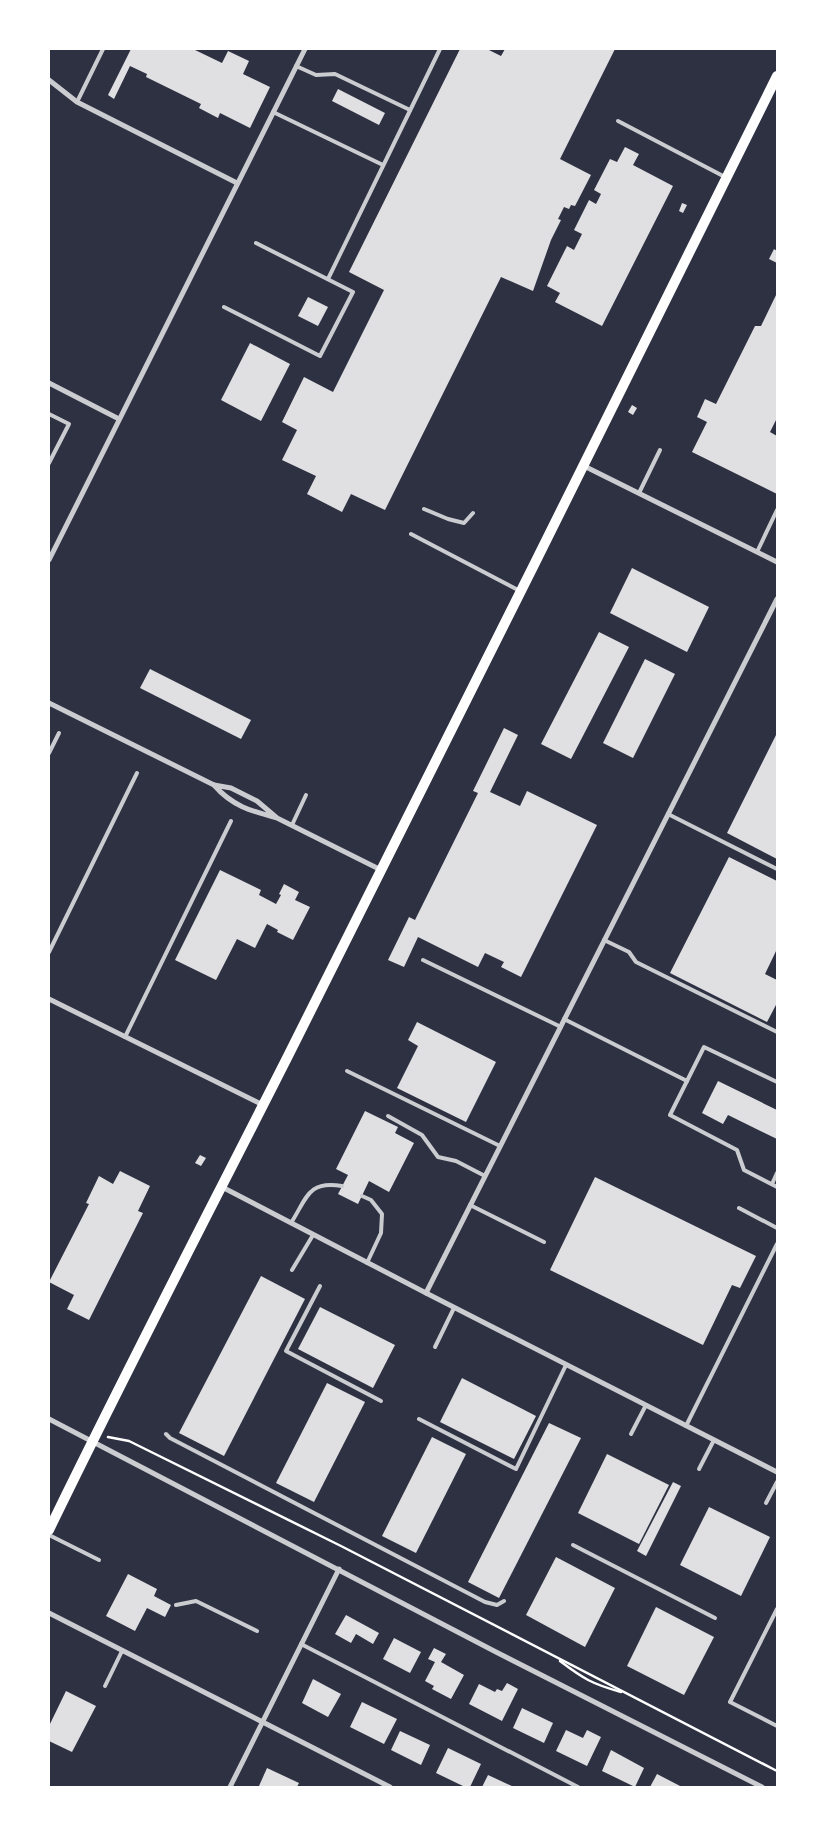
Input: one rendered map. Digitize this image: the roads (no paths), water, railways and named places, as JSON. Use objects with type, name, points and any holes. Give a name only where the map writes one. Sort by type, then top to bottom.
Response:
[{"type":"main road","points":[[49,1530],[92,1441],[522,591],[777,76]]},
{"type":"street","points":[[49,560],[303,49]]},
{"type":"street","points":[[49,80],[77,102],[238,183]]},
{"type":"street","points":[[49,384],[119,419]]},
{"type":"street","points":[[584,466],[777,562]]},
{"type":"street","points":[[426,1293],[777,599]]},
{"type":"street","points":[[49,704],[214,786],[231,788],[257,801],[277,818]]},
{"type":"street","points":[[214,786],[224,797],[252,811],[277,818],[381,870]]},
{"type":"street","points":[[49,999],[263,1105]]},
{"type":"street","points":[[222,1187],[454,1308],[777,1472]]},
{"type":"street","points":[[49,1419],[496,1652],[762,1787]]},
{"type":"street","points":[[230,1787],[339,1569]]},
{"type":"street","points":[[49,1614],[390,1787]]},
{"type":"lane","points":[[77,102],[103,49]]},
{"type":"lane","points":[[328,279],[440,49]]},
{"type":"lane","points":[[296,66],[316,75],[335,74],[410,110]]},
{"type":"lane","points":[[273,112],[383,165]]},
{"type":"lane","points":[[618,121],[727,178]]},
{"type":"lane","points":[[224,308],[320,356],[353,292],[256,243]]},
{"type":"lane","points":[[49,414],[69,424],[49,463]]},
{"type":"lane","points":[[639,493],[660,450]]},
{"type":"lane","points":[[424,508],[448,519],[464,522],[473,513]]},
{"type":"lane","points":[[757,552],[777,510]]},
{"type":"lane","points":[[411,534],[522,591]]},
{"type":"lane","points":[[49,753],[58,734]]},
{"type":"lane","points":[[49,952],[137,773]]},
{"type":"lane","points":[[292,825],[306,795]]},
{"type":"lane","points":[[668,814],[777,869]]},
{"type":"lane","points":[[125,1037],[231,821]]},
{"type":"lane","points":[[604,940],[629,952],[636,962],[777,1032]]},
{"type":"lane","points":[[423,960],[561,1027]]},
{"type":"lane","points":[[564,1020],[687,1081]]},
{"type":"lane","points":[[777,1082],[704,1046],[670,1115],[737,1150],[744,1170],[777,1187]]},
{"type":"lane","points":[[347,1071],[500,1146]]},
{"type":"lane","points":[[388,1116],[422,1135],[438,1157],[456,1161],[485,1176]]},
{"type":"lane","points":[[772,1184],[777,1173]]},
{"type":"lane","points":[[291,1223],[316,1186],[330,1184],[342,1186]]},
{"type":"lane","points":[[362,1196],[370,1200],[382,1214],[381,1232],[367,1263]]},
{"type":"lane","points":[[470,1204],[544,1242]]},
{"type":"lane","points":[[739,1208],[777,1228]]},
{"type":"lane","points":[[292,1270],[313,1235]]},
{"type":"lane","points":[[686,1426],[777,1244]]},
{"type":"lane","points":[[320,1286],[286,1351],[381,1401]]},
{"type":"lane","points":[[435,1347],[454,1308]]},
{"type":"lane","points":[[420,1419],[516,1469],[566,1365]]},
{"type":"lane","points":[[631,1434],[646,1405]]},
{"type":"lane","points":[[166,1434],[170,1438],[486,1602],[496,1605],[504,1601]]},
{"type":"lane","points":[[699,1469],[714,1440]]},
{"type":"lane","points":[[766,1503],[777,1482]]},
{"type":"lane","points":[[49,1535],[99,1560]]},
{"type":"lane","points":[[573,1545],[715,1618]]},
{"type":"lane","points":[[176,1605],[196,1601],[257,1631]]},
{"type":"lane","points":[[777,1609],[730,1702],[777,1726]]},
{"type":"lane","points":[[301,1644],[578,1787]]},
{"type":"lane","points":[[105,1686],[122,1651]]}]
